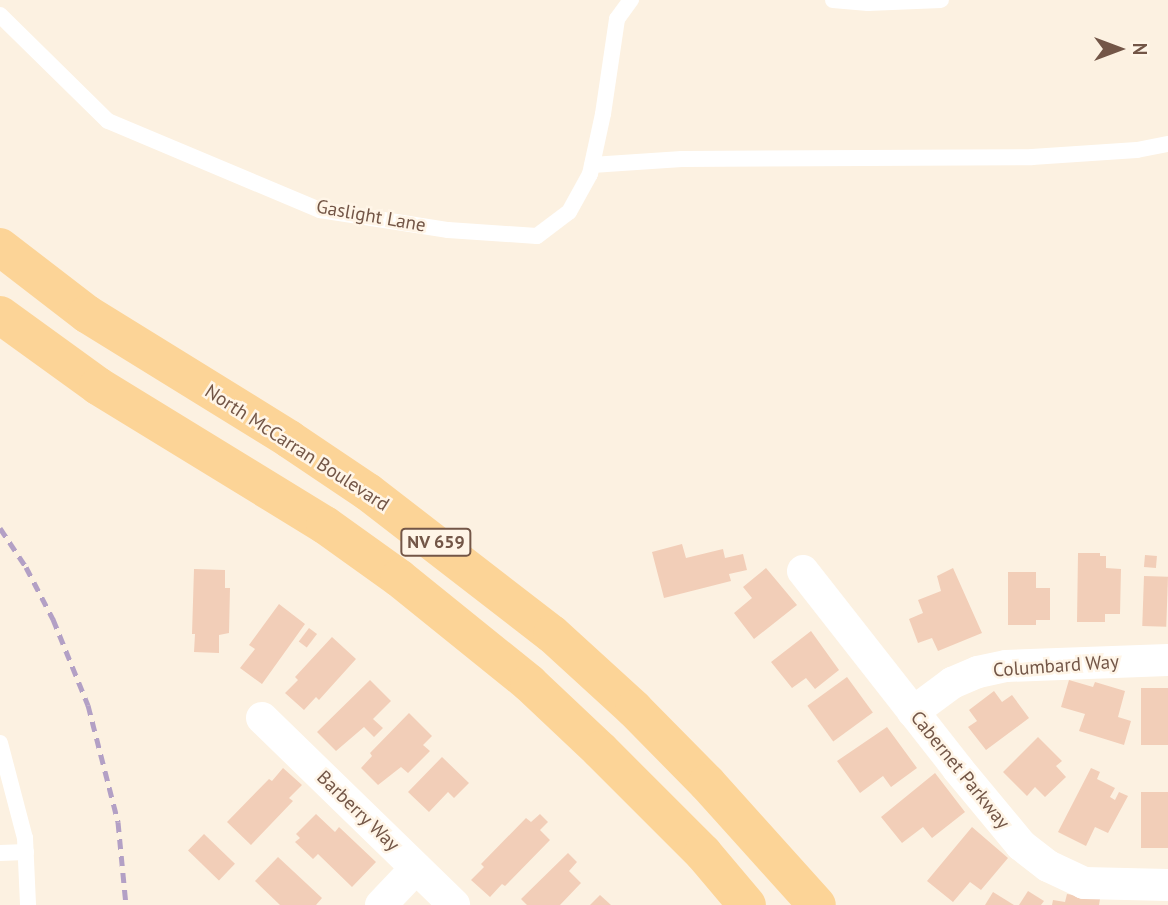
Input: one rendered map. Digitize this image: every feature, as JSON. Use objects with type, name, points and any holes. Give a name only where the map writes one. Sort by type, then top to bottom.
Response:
[{"type":"main road","name":"North McCarran Boulevard","points":[[0,247],[87,314],[289,439],[368,492],[552,634],[634,709],[707,783],[817,905]]},
{"type":"main road","name":"NV 659","points":[[0,315],[98,386],[325,525],[400,578],[559,712],[703,853],[747,905]]},
{"type":"street","name":"Cabernet Parkway","points":[[803,571],[1021,845],[1048,866],[1084,883],[1168,885]]},
{"type":"street","name":"Columbard Way","points":[[913,712],[952,683],[978,672],[1006,666],[1168,660]]},
{"type":"street","name":"Barberry Way","points":[[262,718],[454,905]]},
{"type":"street","points":[[381,905],[416,868]]},
{"type":"lane","name":"Gaslight Lane","points":[[0,15],[108,121],[320,210],[448,230],[537,236],[569,212],[592,165],[603,114],[617,19],[631,0]]},
{"type":"lane","points":[[833,0],[867,3],[941,0]]},
{"type":"lane","points":[[592,165],[682,159],[1031,157],[1137,150],[1168,144]]},
{"type":"lane","points":[[0,743],[26,852],[28,905]]},
{"type":"lane","points":[[0,853],[26,852]]},
{"type":"building","points":[[682,544],[686,558],[723,549],[725,558],[743,554],[747,570],[729,574],[731,581],[664,598],[652,552]]},
{"type":"building","points":[[1078,553],[1100,553],[1100,556],[1106,556],[1106,568],[1121,569],[1120,614],[1105,614],[1105,622],[1077,622]]},
{"type":"building","points":[[1145,555],[1157,556],[1156,568],[1144,567]]},
{"type":"building","points":[[766,568],[797,605],[754,639],[734,613],[752,598],[743,587]]},
{"type":"building","points":[[953,568],[982,633],[938,651],[932,638],[918,643],[909,619],[923,613],[918,600],[941,591],[937,576]]},
{"type":"building","points":[[194,569],[225,570],[225,588],[230,588],[229,633],[219,635],[219,653],[194,652]]},
{"type":"building","points":[[1008,572],[1036,572],[1036,588],[1050,588],[1050,620],[1036,620],[1036,625],[1008,625]]},
{"type":"building","points":[[1144,576],[1168,577],[1166,627],[1142,626]]},
{"type":"building","points":[[279,604],[305,624],[262,684],[240,668],[255,649],[249,645]]},
{"type":"building","points":[[309,628],[317,634],[307,648],[299,642]]},
{"type":"building","points":[[811,631],[839,670],[815,689],[806,678],[792,688],[771,662]]},
{"type":"building","points":[[332,637],[356,659],[319,700],[316,697],[304,710],[285,693],[298,680],[295,677]]},
{"type":"building","points":[[847,677],[873,713],[833,741],[807,706]]},
{"type":"building","points":[[370,680],[391,701],[373,719],[383,728],[374,737],[364,727],[336,751],[317,732]]},
{"type":"building","points":[[1069,680],[1093,687],[1095,682],[1125,691],[1118,717],[1131,721],[1124,745],[1079,731],[1085,714],[1061,707]]},
{"type":"building","points":[[1141,688],[1168,688],[1168,745],[1141,745]]},
{"type":"building","points":[[994,691],[1002,702],[1012,695],[1029,718],[986,750],[968,727],[977,721],[969,710]]},
{"type":"building","points":[[409,713],[432,736],[423,745],[430,751],[408,773],[401,767],[378,785],[361,768],[372,756],[370,753]]},
{"type":"building","points":[[887,727],[917,768],[891,787],[883,776],[860,793],[837,761]]},
{"type":"building","points":[[1038,737],[1062,761],[1056,766],[1066,777],[1045,797],[1035,787],[1027,796],[1003,772]]},
{"type":"building","points":[[442,757],[469,783],[454,798],[448,792],[429,812],[408,792]]},
{"type":"building","points":[[283,768],[302,785],[289,798],[293,801],[251,845],[227,822]]},
{"type":"building","points":[[1091,768],[1100,772],[1097,779],[1115,788],[1110,797],[1115,800],[1119,792],[1128,796],[1108,833],[1095,827],[1086,846],[1058,832]]},
{"type":"building","points":[[935,773],[965,812],[932,838],[923,827],[902,843],[881,817]]},
{"type":"building","points":[[1141,792],[1168,792],[1168,848],[1141,848]]},
{"type":"building","points":[[316,814],[335,832],[339,827],[376,862],[352,887],[318,854],[313,859],[295,842],[300,838],[296,834]]},
{"type":"building","points":[[540,814],[548,822],[540,830],[550,840],[505,886],[502,884],[490,897],[471,880],[484,867],[481,864],[526,818],[531,822]]},
{"type":"building","points":[[972,827],[1008,858],[981,890],[970,882],[953,902],[927,881]]},
{"type":"building","points":[[204,834],[235,864],[219,880],[188,851]]},
{"type":"building","points":[[568,853],[577,862],[569,871],[581,883],[560,905],[527,905],[521,899]]},
{"type":"building","points":[[278,857],[322,898],[316,905],[280,905],[255,881]]},
{"type":"building","points":[[1028,891],[1044,901],[1041,905],[1019,905]]},
{"type":"building","points":[[993,892],[1014,905],[985,905]]},
{"type":"building","points":[[1067,894],[1100,899],[1099,905],[1052,905],[1053,900],[1065,902]]},
{"type":"building","points":[[600,895],[611,905],[590,905]]},
{"type":"railway","points":[[0,528],[26,567],[53,619],[88,705],[118,822],[126,905]]}]
